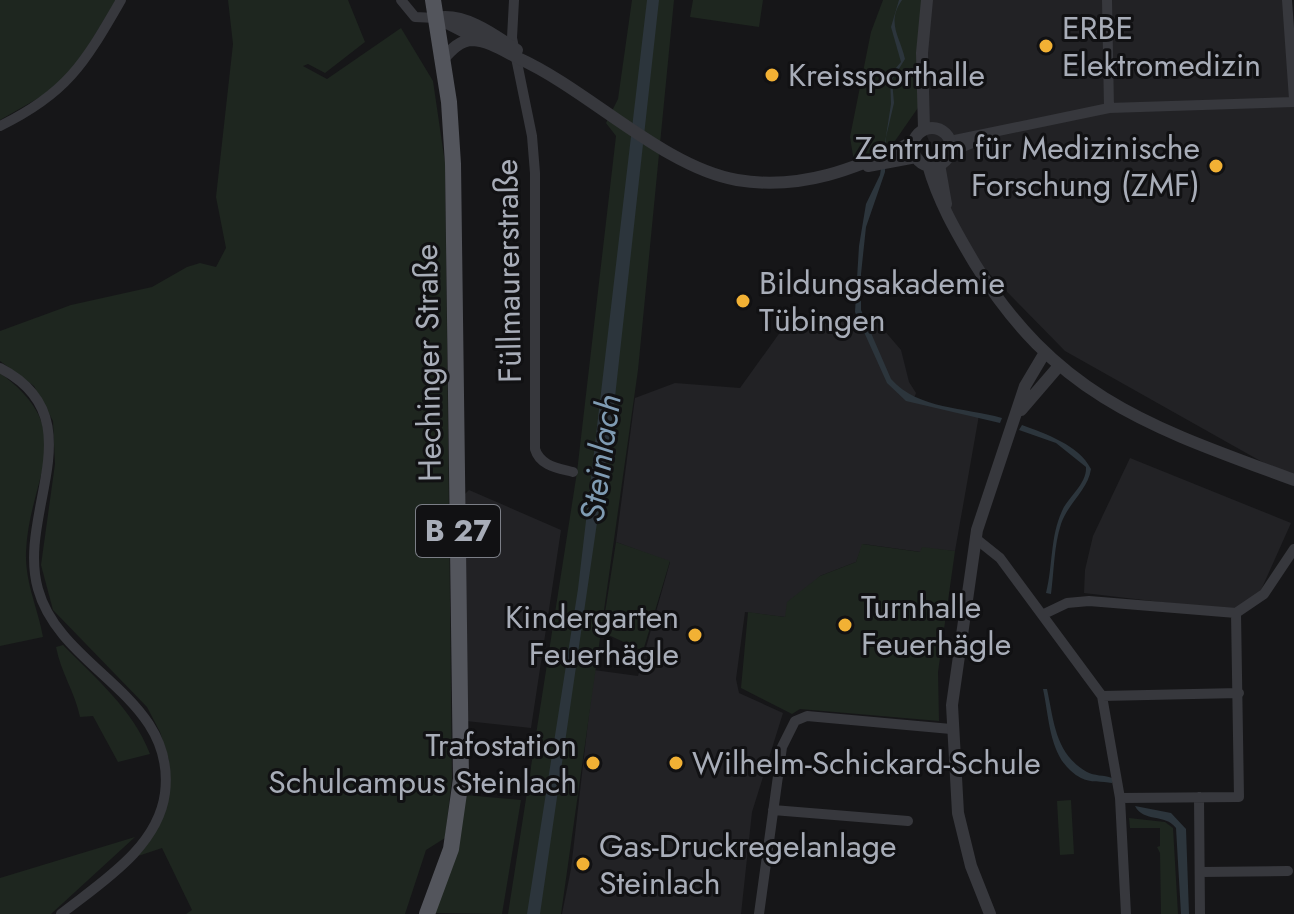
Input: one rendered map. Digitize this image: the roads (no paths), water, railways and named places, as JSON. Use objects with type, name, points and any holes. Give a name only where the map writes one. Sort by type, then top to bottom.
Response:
[{"type":"main road","name":"Hechinger Straße","points":[[427,914],[451,849],[461,779],[454,188],[443,59],[433,0]]},
{"type":"street","points":[[0,126],[43,102],[76,74],[95,49],[121,0]]},
{"type":"street","points":[[401,0],[410,14],[422,19],[445,16],[469,22],[663,148],[700,168],[736,180],[803,181],[892,157],[916,157],[934,168],[947,213],[994,295],[1058,367],[1096,395],[1154,428],[1294,480]]},
{"type":"street","name":"Füllmaurerstraße","points":[[514,0],[514,52],[532,136],[535,173],[535,449],[544,463],[573,472]]},
{"type":"street","points":[[892,157],[913,142],[924,129],[922,53],[927,0]]},
{"type":"street","points":[[1107,0],[1109,108]]},
{"type":"street","points":[[934,168],[950,146],[1109,108],[1294,101],[1287,0]]},
{"type":"street","points":[[436,18],[483,42],[514,52]]},
{"type":"street","points":[[443,59],[455,47],[469,40],[483,42]]},
{"type":"street","points":[[924,129],[941,130],[950,146]]},
{"type":"street","points":[[913,142],[916,157]]},
{"type":"street","points":[[990,914],[971,866],[959,821],[951,729],[953,696],[975,538],[993,473],[1018,414],[1025,386],[1044,354]]},
{"type":"street","points":[[1018,414],[1058,367]]},
{"type":"street","points":[[0,368],[25,385],[48,423],[49,462],[34,549],[37,587],[46,612],[62,634],[141,711],[156,733],[164,761],[165,792],[151,831],[111,874],[61,914]]},
{"type":"street","points":[[975,538],[1000,558],[1044,614],[1075,664],[1102,696],[1120,798],[1126,914]]},
{"type":"street","points":[[1044,614],[1067,603],[1089,601],[1236,613],[1264,594],[1294,549]]},
{"type":"street","points":[[1120,798],[1239,797],[1236,613]]},
{"type":"street","points":[[1102,696],[1239,693]]},
{"type":"street","points":[[759,914],[784,738],[788,728],[800,718],[951,729]]},
{"type":"street","points":[[1199,797],[1200,914]]},
{"type":"street","points":[[773,810],[908,821]]},
{"type":"street","points":[[1201,872],[1288,871]]},
{"type":"water","name":"Steinlach","points":[[647,0],[659,0],[614,406],[540,914],[527,914],[578,589]]},
{"type":"water","points":[[899,0],[902,0],[897,8],[895,23],[905,59],[892,80],[894,103],[886,137],[885,172],[866,227],[861,310],[891,379],[902,389],[928,402],[1002,418],[1000,423],[906,401],[887,383],[855,312],[859,246],[866,204],[880,175],[891,104],[890,75],[901,62],[891,27]]},
{"type":"water","points":[[1022,425],[1070,447],[1091,469],[1086,484],[1061,524],[1051,594],[1046,593],[1058,521],[1084,479],[1086,467],[1056,443],[1019,430]]},
{"type":"water","points":[[1043,689],[1047,689],[1054,725],[1068,756],[1087,772],[1112,778],[1112,783],[1085,780],[1070,771],[1053,739]]},
{"type":"water","points":[[1135,806],[1171,813],[1186,829],[1189,914],[1181,914],[1176,828],[1171,823],[1144,814]]},
{"type":"place","name":"ERBE Elektromedizin","points":[[1046,46]]},
{"type":"place","name":"Kreissporthalle","points":[[772,75]]},
{"type":"place","name":"Zentrum für Medizinische Forschung (ZMF)","points":[[1216,166]]},
{"type":"place","name":"Bildungsakademie Tübingen","points":[[743,301]]},
{"type":"place","name":"Turnhalle Feuerhägle","points":[[845,625]]},
{"type":"place","name":"Kindergarten Feuerhägle","points":[[695,635]]},
{"type":"place","name":"Trafostation Schulcampus Steinlach","points":[[593,763]]},
{"type":"place","name":"Wilhelm-Schickard-Schule","points":[[676,763]]},
{"type":"place","name":"Gas-Druckregelanlage Steinlach","points":[[583,864]]}]
